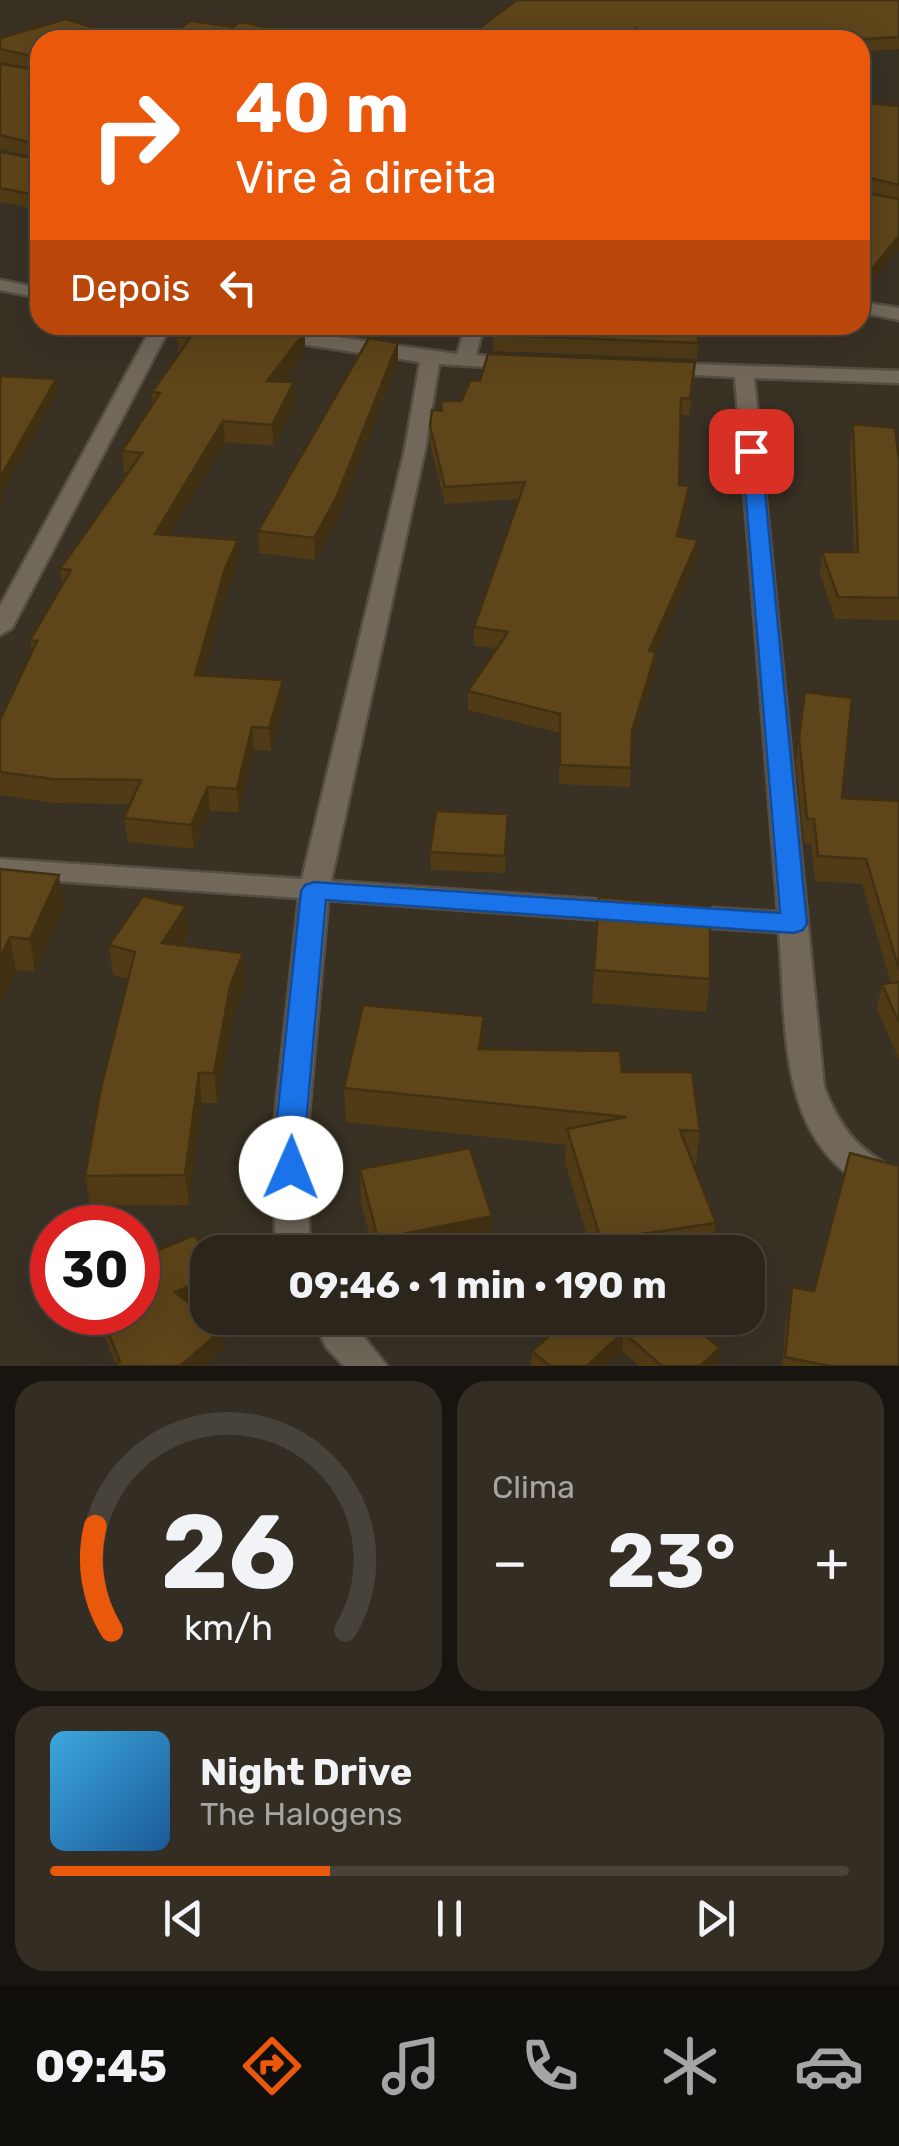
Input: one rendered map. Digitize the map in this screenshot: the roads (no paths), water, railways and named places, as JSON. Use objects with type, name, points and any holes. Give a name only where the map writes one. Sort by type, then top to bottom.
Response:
[{"type":"street","points":[[0,284],[30,290]]},
{"type":"street","points":[[870,309],[899,314]]},
{"type":"street","points":[[0,628],[157,335]]},
{"type":"street","points":[[280,335],[430,358],[536,364]]},
{"type":"street","points":[[465,361],[472,335]]},
{"type":"street","points":[[294,1235],[290,1136],[314,891],[415,449],[430,358]]},
{"type":"street","points":[[647,369],[899,377]]},
{"type":"street","points":[[744,373],[808,1088],[825,1134],[854,1164],[899,1187]]},
{"type":"street","points":[[0,868],[794,924]]},
{"type":"street","points":[[339,1335],[368,1366]]}]
